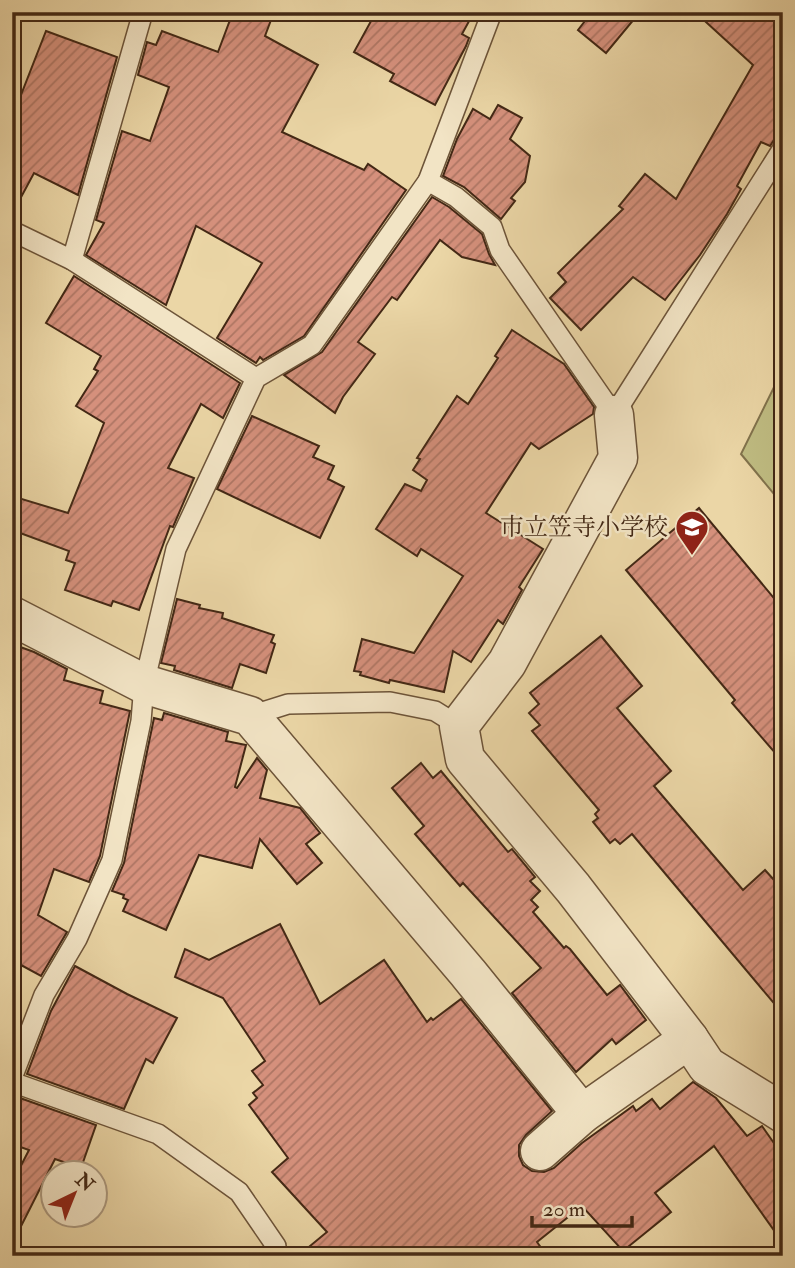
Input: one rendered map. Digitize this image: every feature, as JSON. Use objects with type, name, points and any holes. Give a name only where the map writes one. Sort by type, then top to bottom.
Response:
[{"type":"street","points":[[614,415],[618,458],[507,663],[459,726],[465,759],[573,888],[689,1039],[706,1066],[783,1113]]},
{"type":"street","points":[[12,616],[145,684],[250,716],[468,973],[582,1114]]},
{"type":"street","points":[[540,1151],[582,1114],[689,1039]]},
{"type":"lane","points":[[72,260],[143,12]]},
{"type":"lane","points":[[276,1256],[276,1245],[239,1192],[158,1134],[12,1080],[44,995],[77,939],[112,860],[141,721],[145,684],[176,549],[257,378],[312,345],[428,181],[492,12]]},
{"type":"lane","points":[[428,181],[456,197],[492,227],[500,250],[614,415],[783,148]]},
{"type":"lane","points":[[12,231],[72,260],[257,378]]},
{"type":"lane","points":[[250,716],[288,704],[390,702],[435,711],[459,726]]},
{"type":"shaded area","points":[[783,369],[783,505],[741,454]]},
{"type":"building","points":[[233,12],[274,12],[265,36],[318,65],[282,132],[364,170],[368,164],[406,190],[304,336],[263,360],[260,357],[256,363],[217,338],[262,263],[196,226],[166,305],[86,255],[104,223],[96,220],[122,131],[150,141],[169,87],[138,75],[147,42],[156,45],[162,31],[218,52]]},
{"type":"building","points":[[376,12],[474,12],[462,34],[469,38],[466,46],[435,105],[390,81],[394,74],[354,52]]},
{"type":"building","points":[[592,12],[640,12],[606,53],[578,30]]},
{"type":"building","points":[[695,12],[783,12],[783,126],[770,146],[761,142],[737,186],[741,189],[727,214],[665,300],[633,277],[581,330],[550,298],[566,282],[558,273],[623,209],[619,206],[645,174],[676,199],[753,65]]},
{"type":"building","points":[[46,31],[117,57],[78,195],[34,173],[12,214],[12,118]]},
{"type":"building","points":[[498,105],[522,118],[510,139],[530,156],[525,182],[511,198],[515,201],[501,219],[464,187],[443,176],[457,139],[473,109],[490,119]]},
{"type":"building","points":[[432,197],[482,234],[495,265],[462,257],[440,240],[397,300],[392,297],[358,342],[375,354],[343,397],[335,413],[284,375],[322,352]]},
{"type":"building","points":[[74,276],[240,383],[223,418],[201,404],[168,468],[194,478],[173,527],[170,526],[139,610],[113,601],[111,606],[65,590],[75,563],[66,560],[69,551],[12,530],[12,496],[68,513],[104,423],[76,406],[98,371],[94,369],[101,356],[46,323]]},
{"type":"building","points":[[512,330],[564,364],[594,407],[593,414],[539,449],[531,443],[486,513],[543,549],[519,587],[522,590],[503,624],[498,620],[471,662],[453,651],[444,692],[360,675],[361,672],[354,671],[362,639],[414,653],[463,576],[421,549],[417,556],[376,529],[405,484],[421,491],[427,480],[413,470],[420,459],[417,458],[457,396],[468,404],[498,358],[495,356]]},
{"type":"building","points":[[252,416],[319,446],[313,457],[334,466],[328,479],[344,487],[320,538],[217,489]]},
{"type":"building","points":[[699,508],[783,609],[783,762],[732,703],[735,700],[626,570]]},
{"type":"building","points":[[177,599],[200,605],[199,608],[223,613],[222,618],[274,635],[271,642],[275,644],[266,673],[240,664],[232,688],[174,670],[175,666],[161,663]]},
{"type":"building","points":[[601,636],[642,686],[617,708],[671,771],[654,786],[743,890],[765,870],[783,890],[783,1014],[632,834],[620,844],[615,839],[610,843],[593,822],[598,818],[595,814],[599,810],[532,731],[540,725],[529,713],[539,704],[530,693]]},
{"type":"building","points":[[12,644],[67,669],[64,680],[103,691],[100,703],[130,711],[100,856],[89,882],[54,869],[38,915],[67,932],[41,976],[21,965],[16,977],[12,977]]},
{"type":"building","points":[[164,713],[228,732],[226,741],[246,745],[235,787],[237,788],[257,758],[267,770],[260,798],[300,808],[320,833],[306,844],[322,863],[297,884],[260,839],[252,868],[199,855],[166,930],[123,911],[128,900],[123,898],[124,895],[112,891],[124,863],[154,718],[162,720]]},
{"type":"building","points":[[421,763],[433,778],[441,771],[508,852],[512,849],[535,877],[530,881],[540,891],[531,900],[538,907],[533,912],[564,948],[566,946],[570,949],[607,995],[620,985],[646,1020],[616,1044],[612,1039],[576,1072],[512,993],[541,968],[463,883],[460,886],[415,834],[424,826],[392,788]]},
{"type":"building","points":[[280,924],[320,1004],[384,960],[427,1022],[461,999],[552,1111],[519,1145],[519,1156],[523,1165],[532,1171],[544,1172],[554,1168],[582,1143],[633,1106],[636,1111],[652,1099],[660,1109],[693,1082],[716,1098],[747,1136],[762,1126],[783,1156],[783,1243],[714,1146],[655,1193],[671,1212],[623,1251],[582,1206],[537,1242],[547,1256],[298,1256],[327,1232],[272,1172],[288,1158],[249,1105],[257,1098],[253,1093],[263,1085],[252,1071],[265,1061],[223,998],[175,977],[185,949],[209,960]]},
{"type":"building","points":[[75,966],[177,1018],[153,1063],[146,1059],[124,1109],[27,1074],[51,1011]]},
{"type":"building","points":[[20,1098],[96,1125],[84,1160],[38,1160],[38,1193],[12,1244],[12,1183],[29,1150],[12,1144],[12,1119]]},
{"type":"place","name":"市立笠寺小学校","points":[[692,557]]}]
